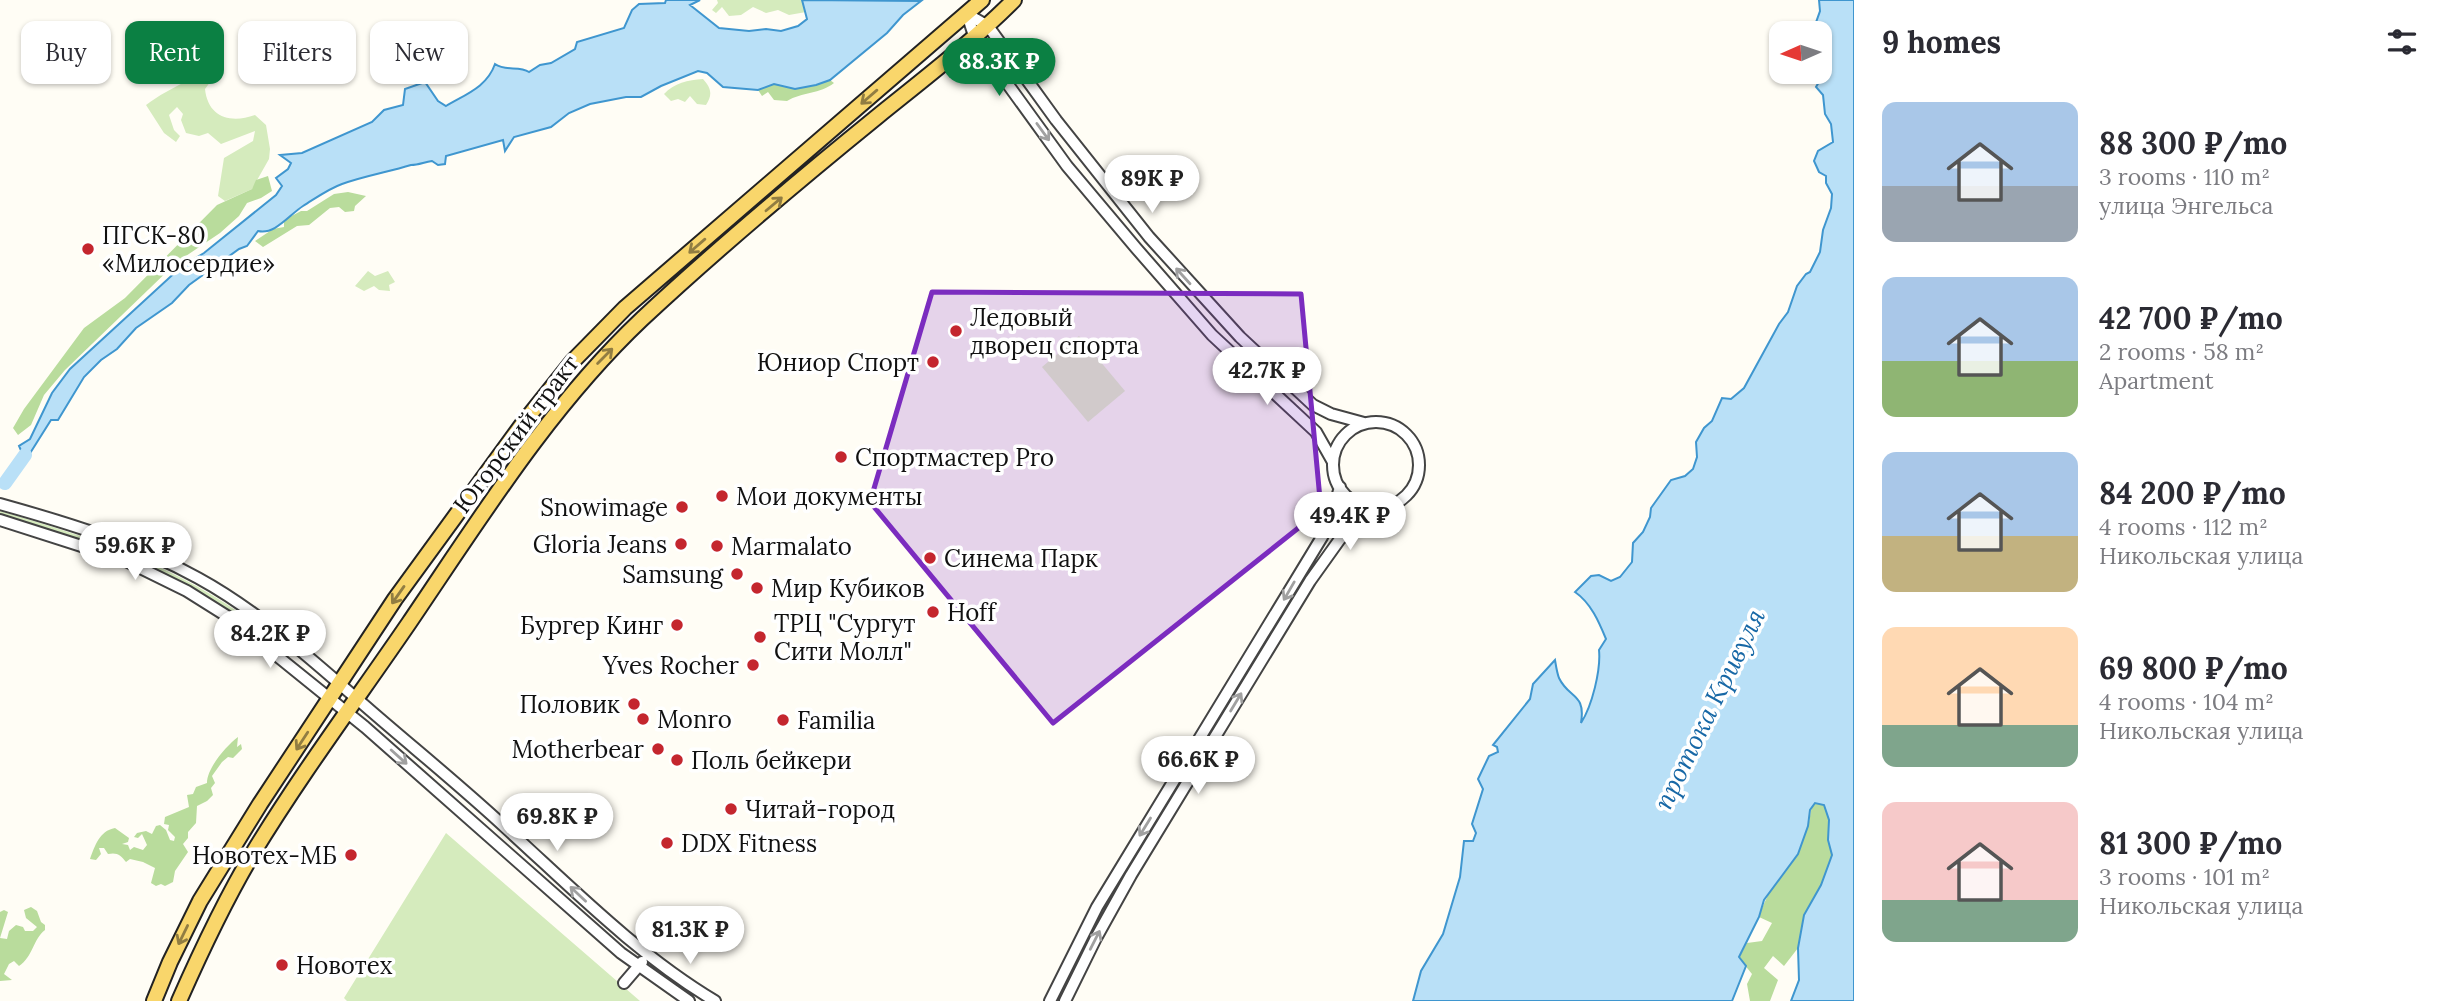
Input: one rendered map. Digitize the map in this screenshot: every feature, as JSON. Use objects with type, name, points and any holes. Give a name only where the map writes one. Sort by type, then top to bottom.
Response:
[{"type":"main road","points":[[957,0],[967,14]]},
{"type":"main road","name":"Югорский тракт","points":[[154,1001],[200,901],[329,699],[395,599],[482,477],[572,362],[625,308],[982,0]]},
{"type":"main road","name":"Югорский тракт","points":[[179,1001],[254,852],[536,439],[586,376],[641,320],[713,255],[975,38],[1014,0]]},
{"type":"street","points":[[967,14],[988,26],[1056,120],[1149,237],[1230,326],[1312,405],[1331,415],[1364,423],[1386,422],[1400,428],[1415,445],[1419,459],[1416,482],[1408,494],[1396,503],[1374,508],[1340,539],[1303,592],[1131,875],[1065,1001]]},
{"type":"street","points":[[967,14],[975,38],[1067,166],[1219,342],[1316,432],[1333,462],[1335,477],[1340,487],[1353,501],[1374,508]]},
{"type":"street","points":[[1219,342],[1230,326]]},
{"type":"street","points":[[1333,462],[1340,441],[1350,430],[1364,423]]},
{"type":"street","points":[[1050,1001],[1097,907],[1322,537],[1340,487]]},
{"type":"street","points":[[0,503],[99,535],[160,559],[198,578],[269,626],[446,774],[649,954],[715,1001]]},
{"type":"street","points":[[0,520],[122,559],[187,591],[253,635],[347,713],[580,918],[638,966],[689,1001]]},
{"type":"street","points":[[624,982],[649,954]]},
{"type":"highlighted area","points":[[932,292],[1301,294],[1321,510],[1053,723],[870,502]]},
{"type":"green space","points":[[717,0],[802,0],[806,12],[789,15],[778,10],[766,13],[753,7],[741,15],[729,16],[722,7],[716,13],[712,10],[718,3]]},
{"type":"green space","points":[[703,79],[710,91],[706,105],[697,104],[690,96],[685,102],[678,99],[671,101],[664,94],[682,83]]},
{"type":"green space","points":[[830,80],[834,83],[829,87],[787,101],[774,100],[768,92],[762,96],[758,90],[774,84],[795,89]]},
{"type":"green space","points":[[181,84],[209,84],[205,89],[207,99],[216,112],[237,119],[255,115],[266,125],[269,159],[252,189],[225,201],[218,196],[224,158],[253,141],[255,131],[221,144],[208,133],[199,136],[186,133],[181,120],[183,114],[177,107],[169,115],[174,130],[180,136],[176,142],[164,133],[146,105]]},
{"type":"green space","points":[[268,176],[272,191],[247,203],[239,216],[220,233],[177,262],[65,370],[44,395],[31,425],[18,435],[13,428],[24,409],[84,328],[125,298],[217,205],[252,189],[256,180]]},
{"type":"green space","points":[[348,192],[366,196],[355,206],[354,211],[345,212],[339,207],[330,208],[309,225],[297,226],[263,247],[255,241],[273,229],[284,227],[284,220],[301,211],[307,211],[334,194]]},
{"type":"green space","points":[[368,271],[375,276],[388,271],[395,282],[389,285],[390,291],[379,290],[374,286],[364,291],[355,286]]},
{"type":"green space","points":[[1079,336],[1125,391],[1088,422],[1042,367]]},
{"type":"green space","points":[[0,511],[143,560],[210,594],[272,638],[183,583],[140,562],[0,516]]},
{"type":"green space","points":[[238,737],[237,747],[241,744],[242,749],[233,758],[228,757],[222,762],[212,776],[215,783],[211,788],[213,795],[197,806],[196,823],[183,844],[188,852],[175,871],[173,882],[156,886],[151,883],[155,868],[130,859],[126,862],[114,853],[108,854],[104,848],[99,848],[101,854],[96,860],[90,859],[101,836],[115,828],[129,838],[128,842],[122,844],[128,845],[130,850],[134,847],[143,850],[147,845],[142,834],[138,838],[134,837],[137,833],[146,831],[152,834],[156,826],[160,825],[166,830],[170,840],[174,841],[175,837],[168,830],[169,825],[164,824],[165,817],[189,807],[187,795],[193,794],[196,787],[207,783],[218,758]]},
{"type":"green space","points":[[1814,803],[1824,805],[1829,820],[1828,840],[1832,855],[1821,885],[1804,915],[1798,948],[1784,966],[1773,956],[1764,968],[1778,980],[1770,1001],[1750,1001],[1747,984],[1752,974],[1739,958],[1747,943],[1762,941],[1772,923],[1759,917],[1763,905],[1807,829]]},
{"type":"green space","points":[[446,833],[640,1001],[347,1001],[344,998]]},
{"type":"green space","points":[[31,907],[37,911],[45,925],[45,930],[24,962],[19,966],[14,961],[9,964],[4,974],[12,980],[0,981],[0,938],[7,939],[9,931],[16,925],[23,927],[25,931],[33,931],[37,927],[26,918],[24,910]]},
{"type":"green space","points":[[4,910],[8,912],[0,938],[0,912]]},
{"type":"water","points":[[666,0],[700,0],[690,5],[719,28],[781,31],[798,26],[807,19],[802,0],[921,1],[830,80],[816,85],[795,89],[774,84],[758,90],[723,87],[707,73],[698,71],[641,97],[590,104],[569,113],[551,127],[514,137],[505,151],[503,140],[446,156],[445,164],[438,165],[432,161],[411,165],[332,188],[276,227],[258,231],[247,246],[189,285],[172,303],[136,328],[117,349],[84,377],[58,420],[51,420],[22,466],[13,470],[23,455],[19,446],[30,439],[52,393],[70,369],[181,267],[204,253],[276,195],[282,186],[276,178],[288,169],[291,163],[280,155],[302,153],[372,122],[384,110],[403,105],[405,89],[426,84],[438,101],[446,106],[487,79],[495,64],[529,72],[575,49],[577,42],[624,28],[632,10],[639,4],[665,3]]},
{"type":"water","name":"протока Кривуля","points":[[1819,0],[1854,0],[1854,1001],[1791,1001],[1799,980],[1798,948],[1804,915],[1821,885],[1832,855],[1828,840],[1829,820],[1824,805],[1815,803],[1810,810],[1808,826],[1798,854],[1764,900],[1759,917],[1739,957],[1746,966],[1732,1001],[1413,1001],[1421,971],[1443,934],[1460,877],[1464,841],[1473,841],[1476,833],[1472,824],[1483,789],[1478,779],[1489,756],[1498,752],[1493,745],[1530,699],[1533,684],[1555,660],[1563,685],[1579,701],[1581,723],[1589,707],[1597,677],[1599,650],[1606,639],[1590,607],[1575,592],[1591,576],[1599,575],[1611,581],[1620,577],[1632,562],[1633,543],[1643,532],[1651,508],[1671,480],[1685,476],[1693,469],[1697,457],[1696,442],[1704,428],[1712,421],[1722,398],[1731,399],[1744,388],[1788,312],[1797,286],[1810,272],[1820,252],[1832,194],[1826,183],[1826,176],[1819,172],[1814,161],[1818,151],[1833,142],[1823,95],[1816,87],[1818,84],[1832,84],[1832,21],[1816,21],[1820,11]]},
{"type":"waterway","points":[[5,483],[25,455]]},
{"type":"place","name":"ПГСК-80 «Милосердие»","points":[[88,249]]},
{"type":"place","name":"Ледовый дворец спорта","points":[[956,331]]},
{"type":"place","name":"Юниор Спорт","points":[[933,362]]},
{"type":"place","name":"Спортмастер Pro","points":[[841,457]]},
{"type":"place","name":"Мои документы","points":[[722,496]]},
{"type":"place","name":"Snowimage","points":[[682,507]]},
{"type":"place","name":"Gloria Jeans","points":[[681,544]]},
{"type":"place","name":"Marmalato","points":[[717,546]]},
{"type":"place","name":"Синема Парк","points":[[930,558]]},
{"type":"place","name":"Samsung","points":[[737,574]]},
{"type":"place","name":"Мир Кубиков","points":[[757,588]]},
{"type":"place","name":"Hoff","points":[[933,612]]},
{"type":"place","name":"Бургер Кинг","points":[[677,625]]},
{"type":"place","name":"ТРЦ \"Сургут Сити Молл\"","points":[[760,637]]},
{"type":"place","name":"Yves Rocher","points":[[753,665]]},
{"type":"place","name":"Половик","points":[[634,704]]},
{"type":"place","name":"Monro","points":[[643,719]]},
{"type":"place","name":"Familia","points":[[783,720]]},
{"type":"place","name":"Motherbear","points":[[658,749]]},
{"type":"place","name":"Поль бейкери","points":[[677,760]]},
{"type":"place","name":"Читай-город","points":[[731,809]]},
{"type":"place","name":"DDX Fitness","points":[[667,843]]},
{"type":"place","name":"Новотех-МБ","points":[[351,855]]},
{"type":"place","name":"Новотех","points":[[282,965]]}]
